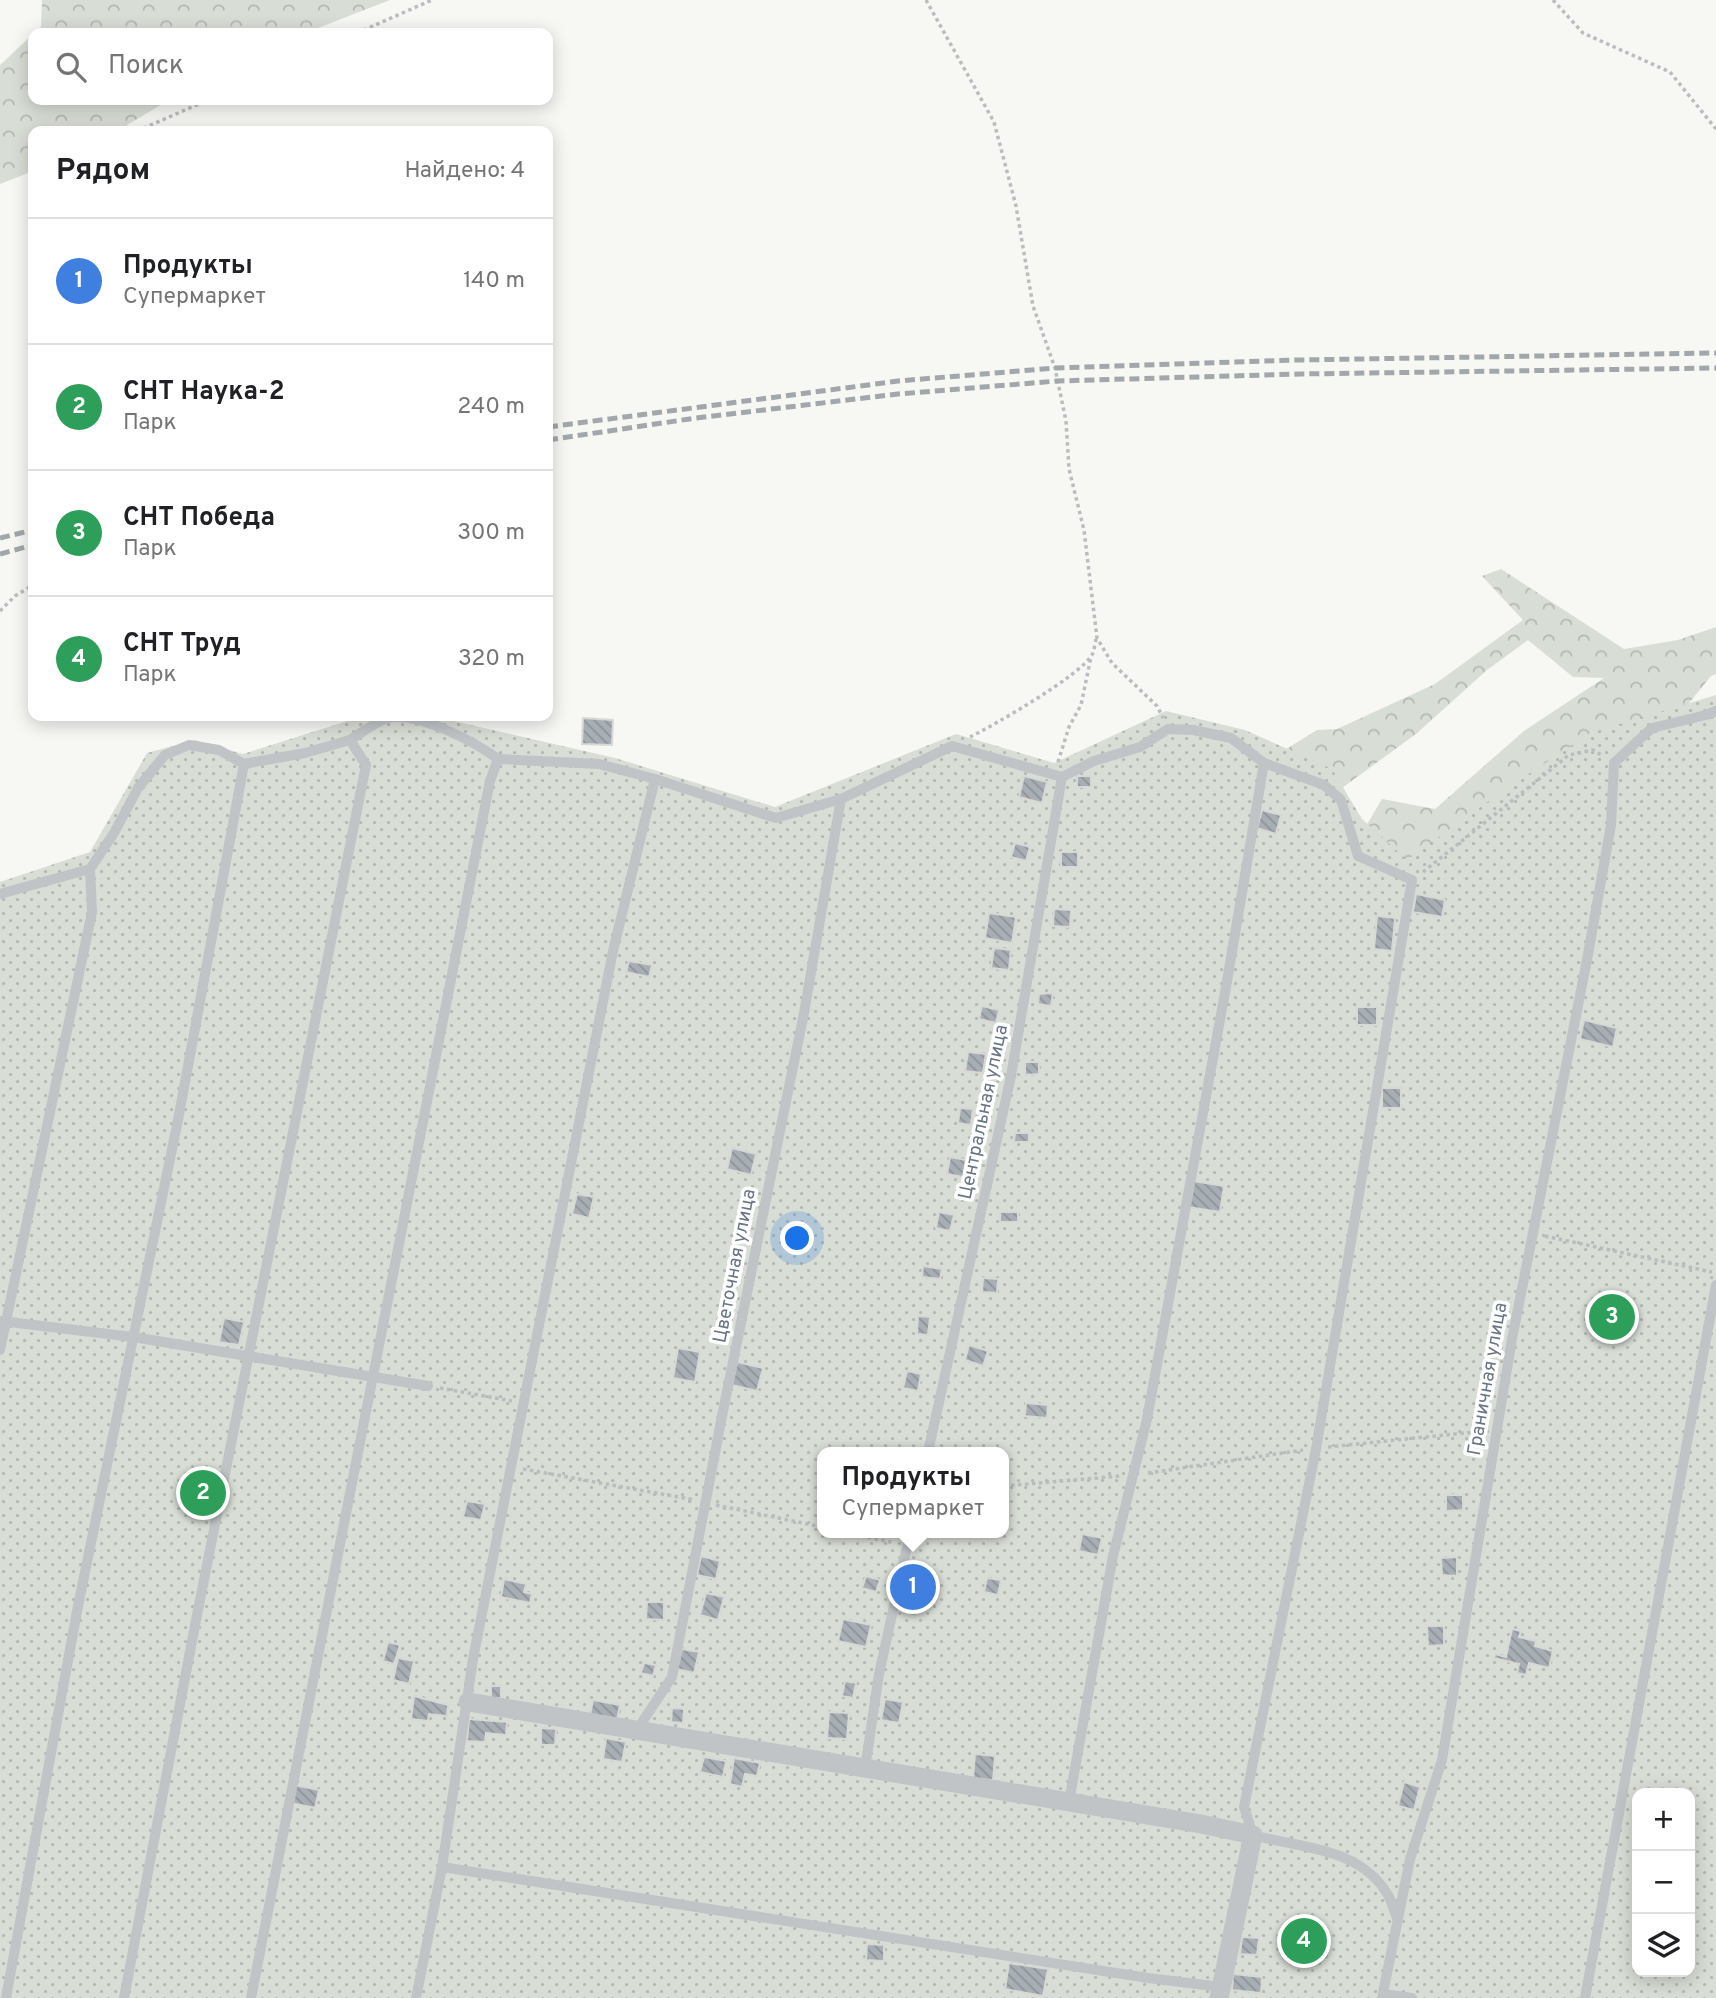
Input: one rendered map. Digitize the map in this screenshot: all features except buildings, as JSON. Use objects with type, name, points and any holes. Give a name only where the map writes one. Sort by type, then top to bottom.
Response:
[{"type":"street","points":[[468,1702],[1201,1824],[1253,1835],[1220,1992]]},
{"type":"lane","points":[[1614,763],[1652,728],[1716,711]]},
{"type":"lane","points":[[0,1350],[3,1321],[92,912],[90,869],[114,833],[138,788],[165,755],[189,745],[219,750],[244,764],[350,740],[383,721]]},
{"type":"lane","points":[[420,721],[479,745],[498,759],[599,764],[776,818],[841,799],[952,746],[1062,777],[1094,761],[1140,747],[1168,729],[1194,730],[1231,738],[1264,763],[1324,785],[1341,800],[1358,856],[1412,880],[1317,1448],[1244,1808],[1253,1835],[1324,1850],[1361,1865],[1387,1894],[1398,1920]]},
{"type":"lane","points":[[124,1998],[366,765],[350,740]]},
{"type":"lane","points":[[251,1998],[490,781],[498,759]]},
{"type":"lane","points":[[1069,1802],[1113,1556],[1147,1419],[1264,763]]},
{"type":"lane","name":"Граничная улица","points":[[1382,1996],[1410,1859],[1442,1760],[1532,1233],[1612,825],[1614,763]]},
{"type":"lane","points":[[6,1998],[78,1606],[178,1119],[244,764]]},
{"type":"lane","name":"Центральная улица","points":[[929,1447],[1011,1076],[1062,777]]},
{"type":"lane","points":[[416,1998],[442,1867],[473,1659],[523,1403],[613,951],[655,779]]},
{"type":"lane","name":"Цветочная улица","points":[[636,1730],[672,1677],[804,1013],[841,799]]},
{"type":"lane","points":[[0,894],[90,869]]},
{"type":"lane","points":[[1586,1998],[1716,1285]]},
{"type":"lane","points":[[3,1321],[133,1337],[428,1386]]},
{"type":"lane","points":[[865,1769],[879,1674],[909,1538]]},
{"type":"lane","points":[[442,1867],[1135,1976],[1220,1992]]},
{"type":"lane","points":[[1382,1996],[1412,1998]]},
{"type":"path","points":[[368,28],[432,0]]},
{"type":"path","points":[[926,0],[994,122],[1016,206],[1033,306],[1055,368],[1066,421],[1069,469],[1084,530],[1097,638],[1111,663],[1157,706],[1168,729]]},
{"type":"path","points":[[1553,0],[1583,33],[1670,72],[1716,130]]},
{"type":"path","points":[[148,126],[197,105]]},
{"type":"path","points":[[0,611],[28,588]]},
{"type":"path","points":[[1062,777],[1056,766],[1069,727],[1082,705],[1091,655],[1097,638]]},
{"type":"path","points":[[952,746],[994,725],[1072,674],[1091,655]]},
{"type":"path","points":[[1412,880],[1569,755],[1594,750],[1614,763]]},
{"type":"path","points":[[1532,1233],[1716,1273]]},
{"type":"path","points":[[428,1386],[523,1403]]},
{"type":"path","points":[[1009,1486],[1133,1475],[1317,1448],[1497,1429]]},
{"type":"path","points":[[511,1467],[706,1502],[817,1526]]},
{"type":"path","points":[[870,1538],[908,1546]]},
{"type":"green space","points":[[42,0],[390,0],[318,28],[41,27]]},
{"type":"green space","points":[[28,39],[28,105],[161,105],[125,126],[28,126],[28,173],[0,184],[0,65]]},
{"type":"green space","points":[[1501,569],[1624,649],[1678,640],[1716,627],[1716,674],[1711,676],[1681,713],[1410,874],[1362,833],[1382,799],[1435,809],[1524,731],[1604,678],[1573,677],[1528,640],[1487,670],[1416,734],[1335,793],[1275,756],[1317,730],[1337,729],[1435,684],[1523,620],[1482,576]]},
{"type":"green space","points":[[1716,695],[1716,1998],[0,1998],[0,882],[90,852],[147,753],[195,740],[243,754],[347,721],[454,721],[615,758],[775,807],[956,734],[1054,763],[1166,711],[1245,730],[1332,769],[1362,819],[1407,860],[1590,733]]},
{"type":"railway","points":[[553,426],[898,381],[1055,368],[1298,360],[1716,353]]},
{"type":"railway","points":[[553,439],[696,418],[898,394],[1057,381],[1300,374],[1716,368]]},
{"type":"railway","points":[[0,538],[28,531]]},
{"type":"railway","points":[[0,554],[28,546]]},
{"type":"place","name":"СНТ Победа","points":[[1612,1317]]},
{"type":"place","name":"СНТ Наука-2","points":[[203,1493]]},
{"type":"place","name":"Продукты","points":[[913,1587]]},
{"type":"place","name":"СНТ Труд","points":[[1304,1941]]}]
